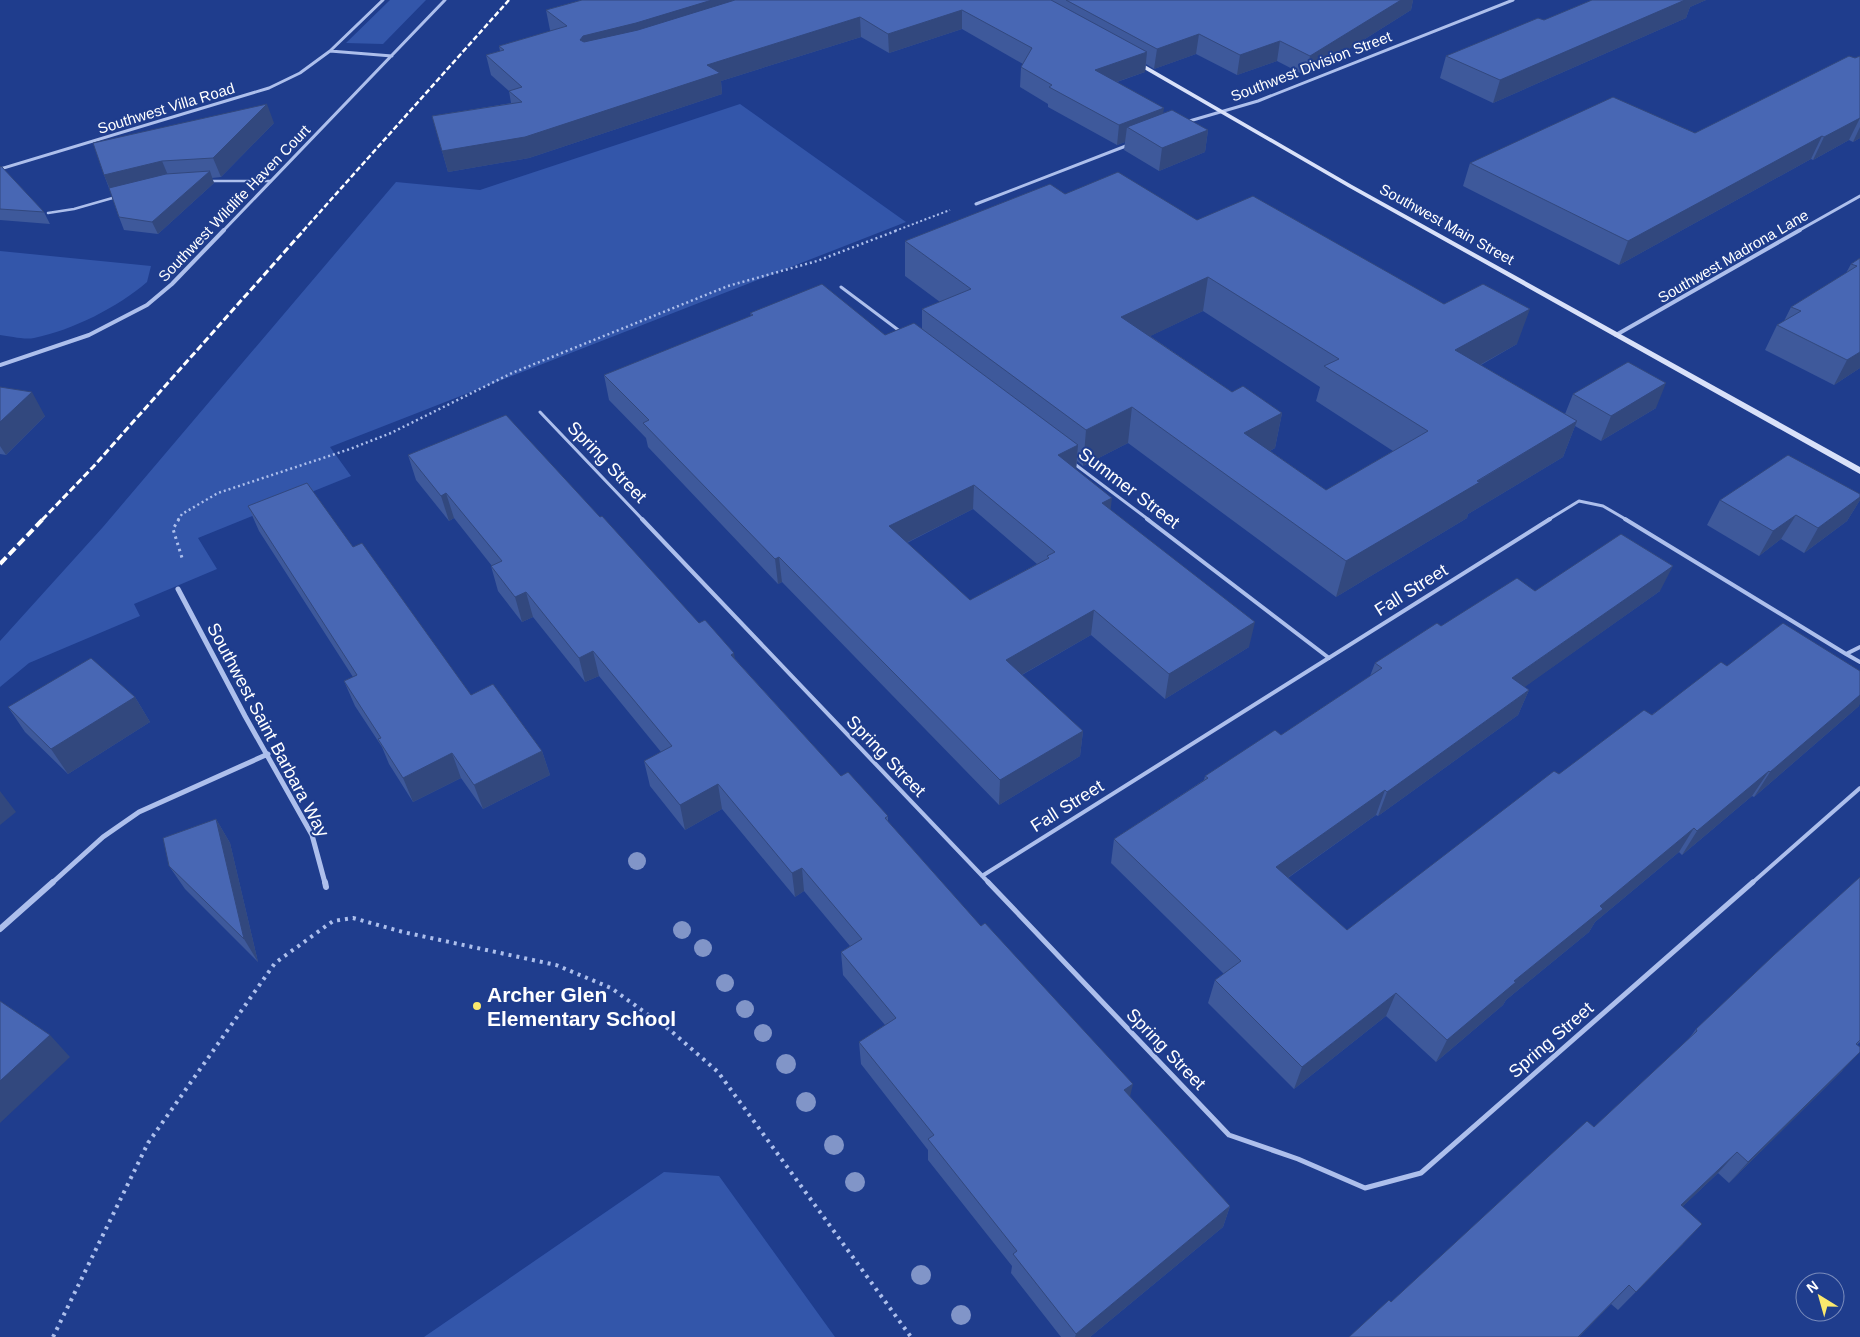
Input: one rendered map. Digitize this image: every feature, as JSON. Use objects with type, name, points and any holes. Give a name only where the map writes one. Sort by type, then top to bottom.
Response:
[{"type":"street","name":"Southwest Villa Road","points":[[0,169],[262,90],[300,73],[330,51],[383,0]]},
{"type":"street","name":"Southwest Wildlife Haven Court","points":[[0,365],[88,335],[146,305],[172,284],[445,0]]},
{"type":"street","name":"Southwest Division Street","points":[[1181,124],[1258,101],[1513,0]]},
{"type":"street","points":[[330,51],[392,56]]},
{"type":"street","name":"Southwest Main Street","points":[[1129,58],[1350,186],[1860,472]]},
{"type":"street","points":[[976,204],[1137,141]]},
{"type":"street","name":"Southwest Madrona Lane","points":[[1616,335],[1860,196]]},
{"type":"street","name":"Southwest Saint Barbara Way","points":[[178,589],[245,716],[312,835],[326,887]]},
{"type":"street","points":[[0,929],[103,836],[139,812],[268,754]]},
{"type":"lane","points":[[207,181],[271,181]]},
{"type":"lane","points":[[48,213],[74,209],[120,196]]},
{"type":"lane","points":[[841,287],[904,334]]},
{"type":"lane","name":"Spring Street","points":[[540,412],[1229,1135],[1298,1160],[1365,1188],[1421,1173],[1860,788]]},
{"type":"lane","name":"Summer Street","points":[[1070,460],[1329,658]]},
{"type":"lane","name":"Fall Street","points":[[982,876],[1579,501],[1603,506],[1846,654]]},
{"type":"lane","points":[[1846,654],[1860,647]]},
{"type":"lane","points":[[1846,654],[1860,662]]},
{"type":"path","points":[[178,589],[187,572],[173,529],[175,522],[182,514],[218,493],[350,449],[391,433],[512,373],[728,286],[817,261],[946,211],[976,204]]},
{"type":"path","points":[[53,1337],[148,1143],[274,963],[333,921],[352,918],[403,932],[556,965],[611,988],[671,1031],[718,1072],[911,1337]]},
{"type":"shaded area","points":[[390,0],[426,0],[383,44],[346,43]]},
{"type":"shaded area","points":[[740,104],[906,222],[330,447],[351,476],[198,538],[217,569],[134,604],[140,616],[29,663],[0,687],[0,641],[103,527],[396,182],[480,190]]},
{"type":"shaded area","points":[[0,251],[151,266],[147,282],[109,309],[49,334],[34,338],[21,338],[0,335]]},
{"type":"shaded area","points":[[664,1172],[719,1176],[835,1337],[424,1337]]},
{"type":"building","points":[[582,0],[712,0],[636,23],[583,36],[580,40],[584,42],[638,30],[735,0],[1051,0],[1147,52],[1095,70],[1164,108],[1119,125],[1049,87],[1052,85],[1021,67],[1032,48],[962,10],[888,34],[860,17],[707,65],[720,73],[525,137],[442,151],[432,116],[522,102],[509,91],[522,87],[486,55],[504,50],[499,46],[567,26],[546,10]]},
{"type":"building","points":[[1066,0],[1401,0],[1310,56],[1280,41],[1240,55],[1199,34],[1157,49]]},
{"type":"building","points":[[1592,0],[1685,0],[1500,80],[1446,56],[1538,18],[1544,20]]},
{"type":"building","points":[[1849,56],[1855,58],[1860,56],[1860,118],[1824,137],[1822,136],[1628,241],[1470,163],[1613,97],[1695,133]]},
{"type":"building","points":[[267,104],[213,158],[162,161],[104,175],[93,143]]},
{"type":"building","points":[[1172,110],[1208,130],[1162,148],[1127,127]]},
{"type":"building","points":[[1,166],[44,212],[0,209]]},
{"type":"building","points":[[210,171],[152,222],[119,217],[109,188],[166,174]]},
{"type":"building","points":[[1118,172],[1197,220],[1253,196],[1444,304],[1483,284],[1530,309],[1455,350],[1577,421],[1477,481],[1480,482],[1346,561],[1132,407],[1086,430],[922,309],[971,289],[905,241],[1050,184],[1065,194]],"holes":[[[1208,277],[1339,359],[1324,366],[1428,431],[1326,490],[1244,433],[1282,413],[1243,386],[1232,392],[1121,317]]]},
{"type":"building","points":[[1860,258],[1860,352],[1847,360],[1777,325],[1801,311],[1791,307],[1857,266],[1851,264]]},
{"type":"building","points":[[822,284],[885,335],[914,323],[1078,445],[1058,455],[1112,498],[1102,503],[1255,622],[1169,674],[1094,610],[1006,660],[1083,731],[1000,780],[779,557],[775,559],[643,423],[649,420],[604,375],[753,315],[750,313]],"holes":[[[974,485],[1055,552],[1047,556],[1049,558],[970,600],[889,526]]]},
{"type":"building","points":[[1628,362],[1666,383],[1611,416],[1573,394]]},
{"type":"building","points":[[0,387],[32,392],[0,422]]},
{"type":"building","points":[[506,415],[600,517],[602,516],[699,623],[705,620],[734,653],[731,655],[841,776],[848,772],[888,816],[885,818],[981,926],[985,923],[1133,1084],[1124,1090],[1230,1206],[1076,1334],[1013,1254],[1017,1251],[928,1139],[934,1135],[859,1042],[896,1018],[841,952],[862,939],[802,868],[792,873],[718,784],[680,805],[644,761],[672,746],[593,651],[579,658],[526,592],[515,597],[491,566],[502,561],[446,493],[441,496],[408,455]]},
{"type":"building","points":[[1788,455],[1860,494],[1860,497],[1818,528],[1796,515],[1773,531],[1720,500]]},
{"type":"building","points":[[307,483],[353,547],[362,543],[471,695],[493,684],[542,751],[474,785],[452,753],[403,778],[378,739],[381,738],[344,681],[357,675],[248,506]]},
{"type":"building","points":[[1621,534],[1673,566],[1512,678],[1529,690],[1387,792],[1385,790],[1276,867],[1347,930],[1554,771],[1559,774],[1644,710],[1652,715],[1721,662],[1727,666],[1783,623],[1860,671],[1860,695],[1770,772],[1697,831],[1694,828],[1600,906],[1603,909],[1514,981],[1516,982],[1447,1040],[1396,993],[1302,1067],[1215,980],[1241,961],[1114,839],[1208,778],[1205,776],[1275,730],[1281,735],[1382,668],[1375,663],[1437,623],[1441,626],[1517,578],[1535,591]]},
{"type":"building","points":[[91,658],[135,697],[51,749],[8,707]]},
{"type":"building","points":[[216,819],[244,939],[169,866],[163,838]]},
{"type":"building","points":[[1860,877],[1860,1040],[1856,1044],[1860,1047],[1860,1052],[1748,1162],[1737,1152],[1681,1205],[1702,1224],[1636,1292],[1629,1285],[1578,1337],[1349,1337],[1389,1300],[1391,1302],[1587,1121],[1594,1127],[1697,1031],[1696,1029],[1774,955]]},
{"type":"building","points":[[0,1001],[50,1035],[0,1081]]},
{"type":"railway","points":[[303,231],[509,0]]},
{"type":"railway","points":[[42,520],[93,467],[304,230]]},
{"type":"railway","points":[[0,564],[43,519]]},
{"type":"place","name":"Archer Glen Elementary School","points":[[477,1006]]}]
